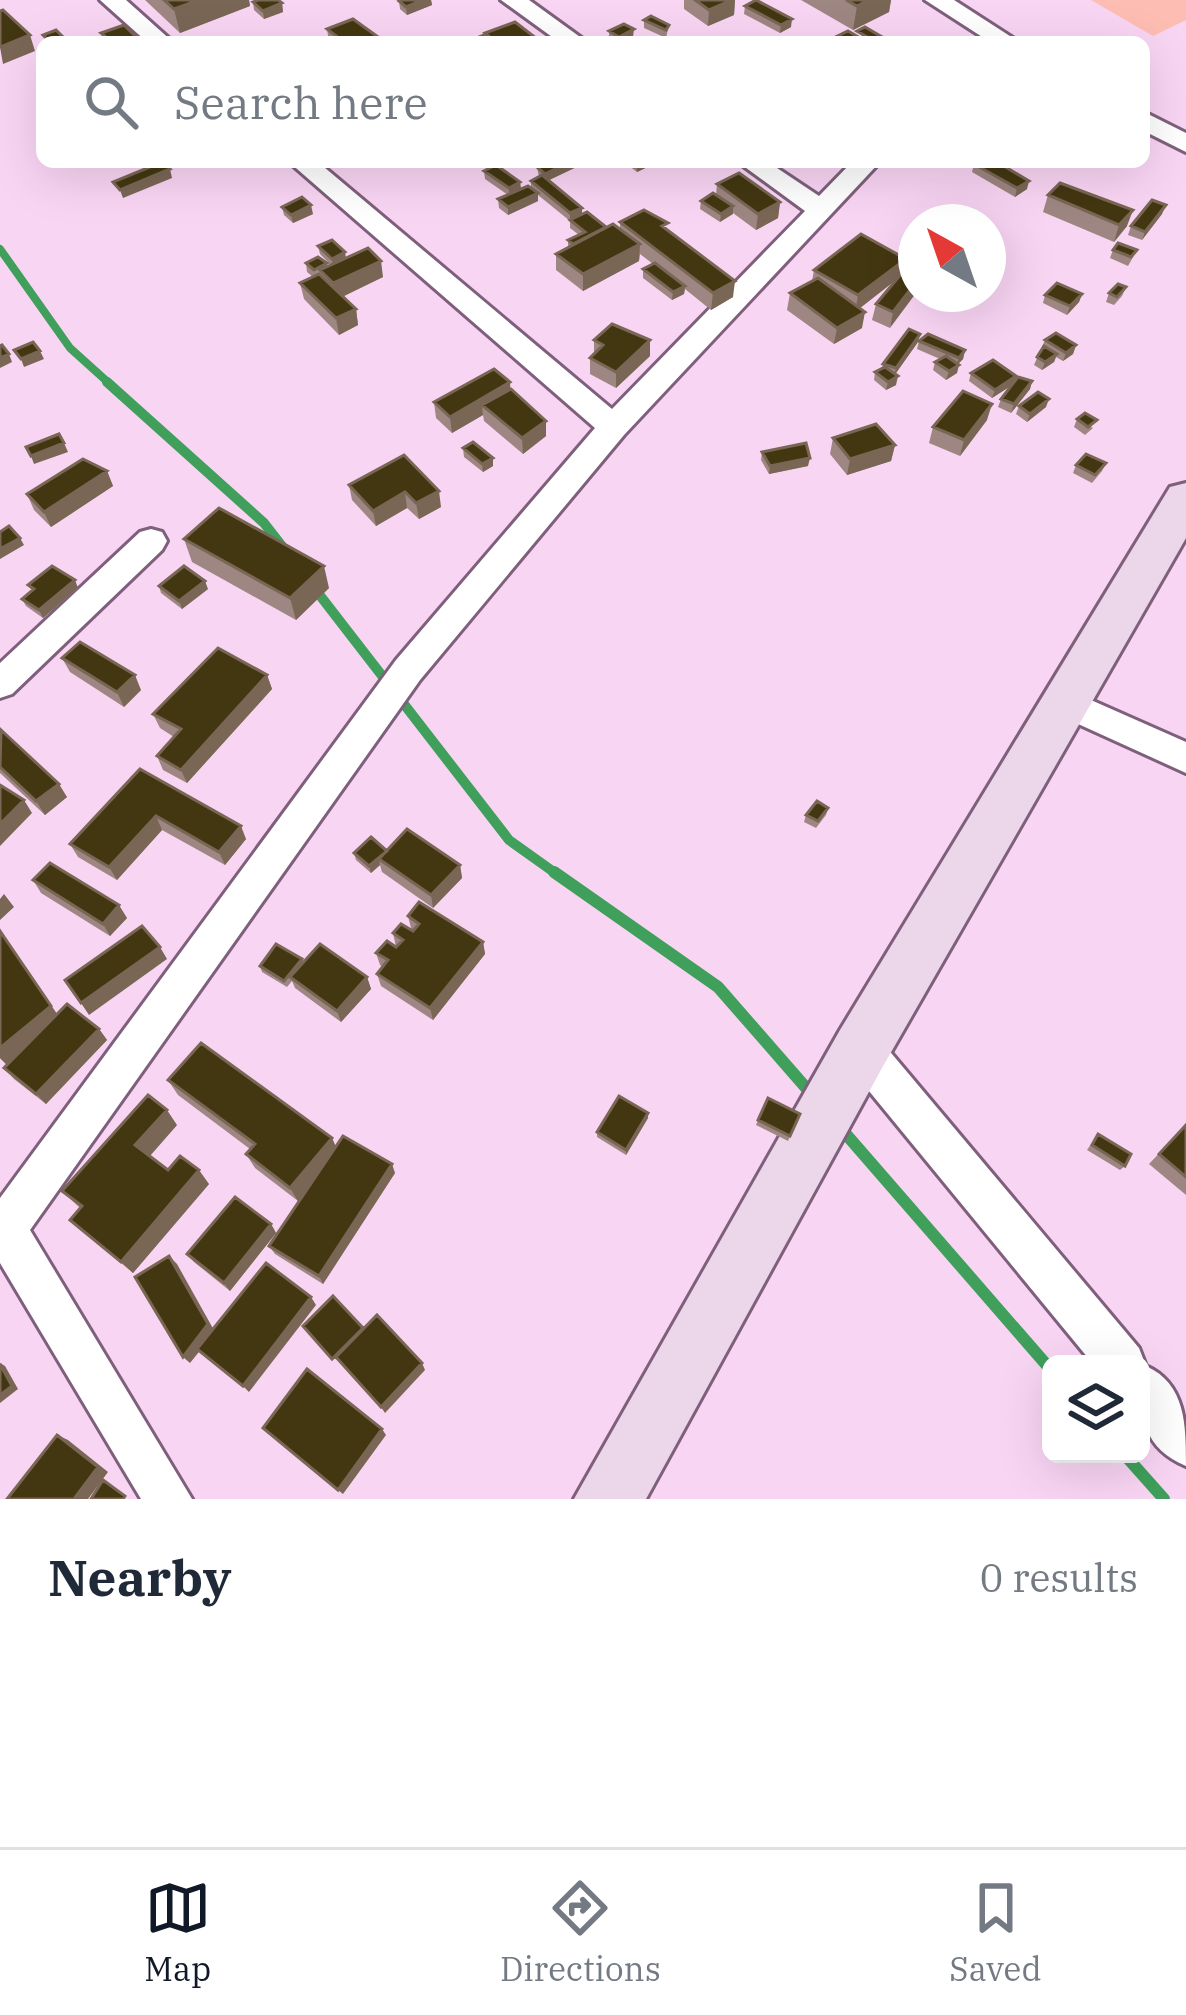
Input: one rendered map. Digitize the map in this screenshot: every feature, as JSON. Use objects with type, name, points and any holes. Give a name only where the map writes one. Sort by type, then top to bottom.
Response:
[{"type":"street","points":[[112,0],[154,36]]},
{"type":"street","points":[[513,0],[566,36]]},
{"type":"street","points":[[937,0],[990,36]]},
{"type":"street","points":[[1150,123],[1186,144]]},
{"type":"street","points":[[309,168],[613,427]]},
{"type":"street","points":[[760,168],[820,209]]},
{"type":"street","points":[[168,1499],[1,1229],[408,670],[613,427],[861,168]]},
{"type":"street","points":[[608,1499],[861,1049],[1184,506]]},
{"type":"street","points":[[8,663],[151,542]]},
{"type":"street","points":[[1066,703],[1186,758]]},
{"type":"street","points":[[861,1049],[1116,1355]]},
{"type":"street","points":[[1150,1398],[1186,1442]]},
{"type":"shaded area","points":[[1091,0],[1186,0],[1186,20],[1153,36]]},
{"type":"building","points":[[164,0],[199,0],[174,9]]},
{"type":"building","points":[[695,0],[732,0],[709,10]]},
{"type":"building","points":[[756,0],[792,19],[781,25],[745,6]]},
{"type":"building","points":[[253,2],[282,3],[263,11]]},
{"type":"building","points":[[0,11],[30,35],[0,47]]},
{"type":"building","points":[[651,16],[669,25],[666,30],[644,20]]},
{"type":"building","points":[[353,19],[377,36],[336,36],[327,29]]},
{"type":"building","points":[[515,22],[533,36],[489,36],[485,33]]},
{"type":"building","points":[[624,24],[634,29],[621,36],[609,31]]},
{"type":"building","points":[[124,25],[135,36],[105,36],[101,33]]},
{"type":"building","points":[[865,27],[880,36],[866,36],[857,31]]},
{"type":"building","points":[[147,168],[170,169],[120,190],[113,182]]},
{"type":"building","points":[[500,168],[520,182],[509,188],[484,171]]},
{"type":"building","points":[[981,168],[1007,168],[1029,181],[1017,188]]},
{"type":"building","points":[[739,173],[780,202],[758,214],[717,184]]},
{"type":"building","points":[[542,175],[582,208],[570,213],[531,181]]},
{"type":"building","points":[[1060,183],[1133,210],[1119,225],[1048,195]]},
{"type":"building","points":[[528,186],[538,193],[508,207],[498,199]]},
{"type":"building","points":[[713,193],[733,206],[721,214],[701,201]]},
{"type":"building","points":[[302,197],[311,205],[291,215],[282,207]]},
{"type":"building","points":[[1152,200],[1166,205],[1145,232],[1131,226]]},
{"type":"building","points":[[644,210],[668,223],[662,226],[735,281],[713,293],[620,222]]},
{"type":"building","points":[[587,212],[606,227],[573,244],[568,240],[585,232],[570,220]]},
{"type":"building","points":[[613,224],[640,244],[583,274],[556,254]]},
{"type":"building","points":[[861,234],[898,255],[898,265],[858,295],[814,270]]},
{"type":"building","points":[[332,240],[345,252],[332,259],[318,246]]},
{"type":"building","points":[[1118,243],[1137,250],[1131,257],[1113,250]]},
{"type":"building","points":[[368,248],[381,261],[333,283],[320,270]]},
{"type":"building","points":[[318,257],[327,263],[314,270],[306,263]]},
{"type":"building","points":[[655,263],[685,286],[673,292],[643,269]]},
{"type":"building","points":[[319,274],[356,309],[336,318],[300,283]]},
{"type":"building","points":[[818,278],[865,312],[837,328],[790,293]]},
{"type":"building","points":[[898,278],[898,305],[893,312],[876,304]]},
{"type":"building","points":[[1057,283],[1082,294],[1070,306],[1045,295]]},
{"type":"building","points":[[1118,284],[1126,287],[1117,297],[1109,293]]},
{"type":"building","points":[[612,324],[650,340],[616,372],[590,358],[603,345],[594,340]]},
{"type":"building","points":[[909,329],[920,334],[896,368],[883,364]]},
{"type":"building","points":[[1056,333],[1076,345],[1066,353],[1045,340]]},
{"type":"building","points":[[928,334],[965,350],[959,358],[919,341]]},
{"type":"building","points":[[33,342],[40,351],[21,359],[14,350]]},
{"type":"building","points":[[1044,346],[1057,354],[1045,362],[1037,357]]},
{"type":"building","points":[[946,356],[959,365],[949,371],[935,362]]},
{"type":"building","points":[[993,360],[1016,376],[995,390],[971,373]]},
{"type":"building","points":[[885,367],[898,376],[888,382],[875,372]]},
{"type":"building","points":[[494,369],[510,382],[450,417],[434,402]]},
{"type":"building","points":[[1018,377],[1032,381],[1014,404],[1001,399]]},
{"type":"building","points":[[511,389],[546,421],[522,438],[482,405]]},
{"type":"building","points":[[963,391],[992,404],[964,440],[933,427]]},
{"type":"building","points":[[1038,392],[1049,399],[1030,414],[1019,406]]},
{"type":"building","points":[[1085,413],[1097,420],[1088,427],[1077,419]]},
{"type":"building","points":[[876,424],[895,445],[850,459],[833,438]]},
{"type":"building","points":[[59,434],[64,443],[31,456],[26,447]]},
{"type":"building","points":[[473,442],[493,458],[482,464],[463,448]]},
{"type":"building","points":[[806,443],[810,458],[770,466],[762,452]]},
{"type":"building","points":[[1086,454],[1106,463],[1095,475],[1076,465]]},
{"type":"building","points":[[404,455],[439,491],[416,503],[405,492],[373,511],[349,485]]},
{"type":"building","points":[[83,459],[107,471],[44,512],[27,494]]},
{"type":"building","points":[[219,508],[324,566],[290,598],[184,539]]},
{"type":"building","points":[[9,526],[20,538],[0,549],[0,532]]},
{"type":"building","points":[[52,566],[75,580],[39,610],[22,599],[34,589],[28,585]]},
{"type":"building","points":[[184,566],[205,581],[179,601],[159,586]]},
{"type":"building","points":[[80,642],[135,675],[117,692],[62,658]]},
{"type":"building","points":[[218,648],[267,675],[181,770],[157,756],[181,729],[153,714]]},
{"type":"building","points":[[1,730],[59,784],[36,801],[0,767]]},
{"type":"building","points":[[140,769],[241,826],[219,852],[156,816],[109,867],[70,844]]},
{"type":"building","points":[[0,785],[24,800],[0,824]]},
{"type":"building","points":[[817,801],[828,808],[818,821],[806,815]]},
{"type":"building","points":[[407,829],[460,865],[431,895],[379,859]]},
{"type":"building","points":[[371,837],[387,851],[369,866],[354,853]]},
{"type":"building","points":[[50,863],[119,905],[103,924],[33,880]]},
{"type":"building","points":[[419,902],[483,942],[430,1008],[377,974],[388,960],[376,953],[387,941],[396,947],[403,940],[393,933],[401,924],[413,931],[419,924],[408,916]]},
{"type":"building","points":[[142,926],[160,947],[81,1003],[65,980]]},
{"type":"building","points":[[0,931],[51,1006],[0,1048]]},
{"type":"building","points":[[276,944],[302,959],[284,981],[260,966]]},
{"type":"building","points":[[320,944],[367,977],[337,1011],[290,977]]},
{"type":"building","points":[[67,1004],[99,1029],[36,1094],[4,1068]]},
{"type":"building","points":[[201,1043],[332,1138],[290,1188],[246,1154],[255,1144],[168,1080]]},
{"type":"building","points":[[148,1095],[167,1110],[135,1145],[168,1170],[180,1156],[199,1170],[121,1262],[70,1220],[82,1206],[62,1191]]},
{"type":"building","points":[[619,1096],[648,1113],[626,1150],[597,1132]]},
{"type":"building","points":[[768,1098],[800,1114],[790,1136],[758,1120]]},
{"type":"building","points":[[1186,1125],[1186,1177],[1159,1154]]},
{"type":"building","points":[[1098,1134],[1131,1154],[1125,1166],[1092,1145]]},
{"type":"building","points":[[343,1136],[392,1164],[319,1276],[269,1246]]},
{"type":"building","points":[[235,1197],[271,1224],[224,1283],[187,1254]]},
{"type":"building","points":[[169,1256],[208,1324],[183,1357],[135,1277]]},
{"type":"building","points":[[266,1263],[311,1297],[243,1386],[197,1349]]},
{"type":"building","points":[[333,1296],[363,1328],[332,1359],[303,1326]]},
{"type":"building","points":[[377,1315],[422,1363],[381,1407],[336,1357]]},
{"type":"building","points":[[0,1364],[12,1386],[0,1395]]},
{"type":"building","points":[[307,1369],[382,1429],[338,1490],[263,1428]]},
{"type":"building","points":[[57,1435],[98,1467],[74,1499],[7,1499]]},
{"type":"building","points":[[103,1480],[125,1496],[123,1499],[91,1499]]},
{"type":"waterway","points":[[0,249],[70,348],[111,385]]},
{"type":"waterway","points":[[107,382],[264,523],[285,550]]},
{"type":"waterway","points":[[315,589],[509,840],[558,875]]},
{"type":"waterway","points":[[554,872],[718,987],[814,1097]]},
{"type":"waterway","points":[[838,1125],[1042,1360]]},
{"type":"waterway","points":[[1132,1463],[1164,1499]]}]
